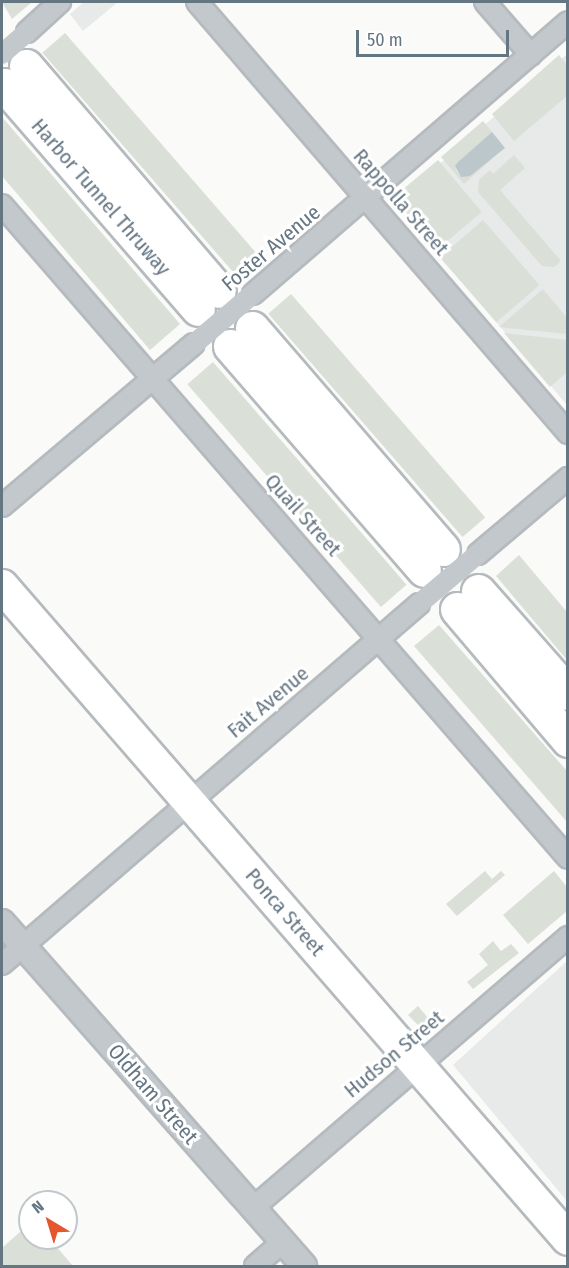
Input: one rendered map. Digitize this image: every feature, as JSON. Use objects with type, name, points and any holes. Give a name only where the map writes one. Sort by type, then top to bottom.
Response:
[{"type":"highway","name":"Harbor Tunnel Thruway","points":[[11,68],[209,300]]},
{"type":"highway","points":[[241,337],[434,560]]},
{"type":"highway","points":[[567,693],[467,600],[567,740]]},
{"type":"main road","name":"Ponca Street","points":[[2,586],[567,1239]]},
{"type":"street","points":[[11,68],[27,32],[60,2]]},
{"type":"street","name":"Rappolla Street","points":[[197,2],[567,433]]},
{"type":"street","points":[[485,2],[531,54]]},
{"type":"street","name":"Foster Avenue","points":[[2,506],[366,198],[567,22]]},
{"type":"street","name":"Quail Street","points":[[2,206],[151,381],[379,638],[567,858]]},
{"type":"street","name":"Fait Avenue","points":[[2,964],[567,478]]},
{"type":"street","name":"Oldham Street","points":[[2,922],[304,1266]]},
{"type":"street","name":"Hudson Street","points":[[253,1208],[567,937]]},
{"type":"street","points":[[255,1266],[283,1242]]},
{"type":"shaded area","points":[[2,2],[32,2],[12,19]]},
{"type":"shaded area","points":[[84,2],[118,2],[83,31],[70,14]]},
{"type":"shaded area","points":[[65,33],[259,256],[237,276],[42,53]]},
{"type":"shaded area","points":[[567,54],[567,405],[394,203]]},
{"type":"shaded area","points":[[559,55],[567,65],[567,96],[514,141],[492,114]]},
{"type":"shaded area","points":[[2,117],[180,324],[150,350],[2,176]]},
{"type":"shaded area","points":[[483,121],[492,132],[458,162],[456,170],[461,177],[493,158],[464,184],[441,157]]},
{"type":"shaded area","points":[[492,132],[505,148],[470,176],[461,177],[455,166]]},
{"type":"shaded area","points":[[514,155],[525,168],[500,190],[561,261],[554,267],[542,266],[478,192],[479,180],[490,170],[493,174]]},
{"type":"shaded area","points":[[438,160],[482,212],[434,252],[391,200]]},
{"type":"shaded area","points":[[483,220],[539,285],[496,322],[440,257]]},
{"type":"shaded area","points":[[543,289],[567,318],[567,334],[499,327]]},
{"type":"shaded area","points":[[291,294],[485,517],[463,537],[268,314]]},
{"type":"shaded area","points":[[504,333],[567,340],[567,372],[550,387]]},
{"type":"shaded area","points":[[213,362],[407,585],[381,607],[187,384]]},
{"type":"shaded area","points":[[519,555],[567,612],[567,660],[496,576]]},
{"type":"shaded area","points":[[439,625],[567,771],[567,822],[414,646]]},
{"type":"shaded area","points":[[485,871],[492,879],[501,871],[505,875],[457,916],[446,904]]},
{"type":"shaded area","points":[[554,871],[567,887],[567,911],[528,944],[503,915]]},
{"type":"shaded area","points":[[493,941],[501,951],[511,944],[519,953],[473,989],[467,982],[488,965],[479,954]]},
{"type":"shaded area","points":[[567,961],[567,1201],[453,1065]]},
{"type":"shaded area","points":[[418,1006],[428,1018],[438,1009],[443,1015],[424,1031],[408,1015]]},
{"type":"shaded area","points":[[18,1234],[18,1250],[59,1250],[73,1266],[2,1266],[2,1248]]}]
